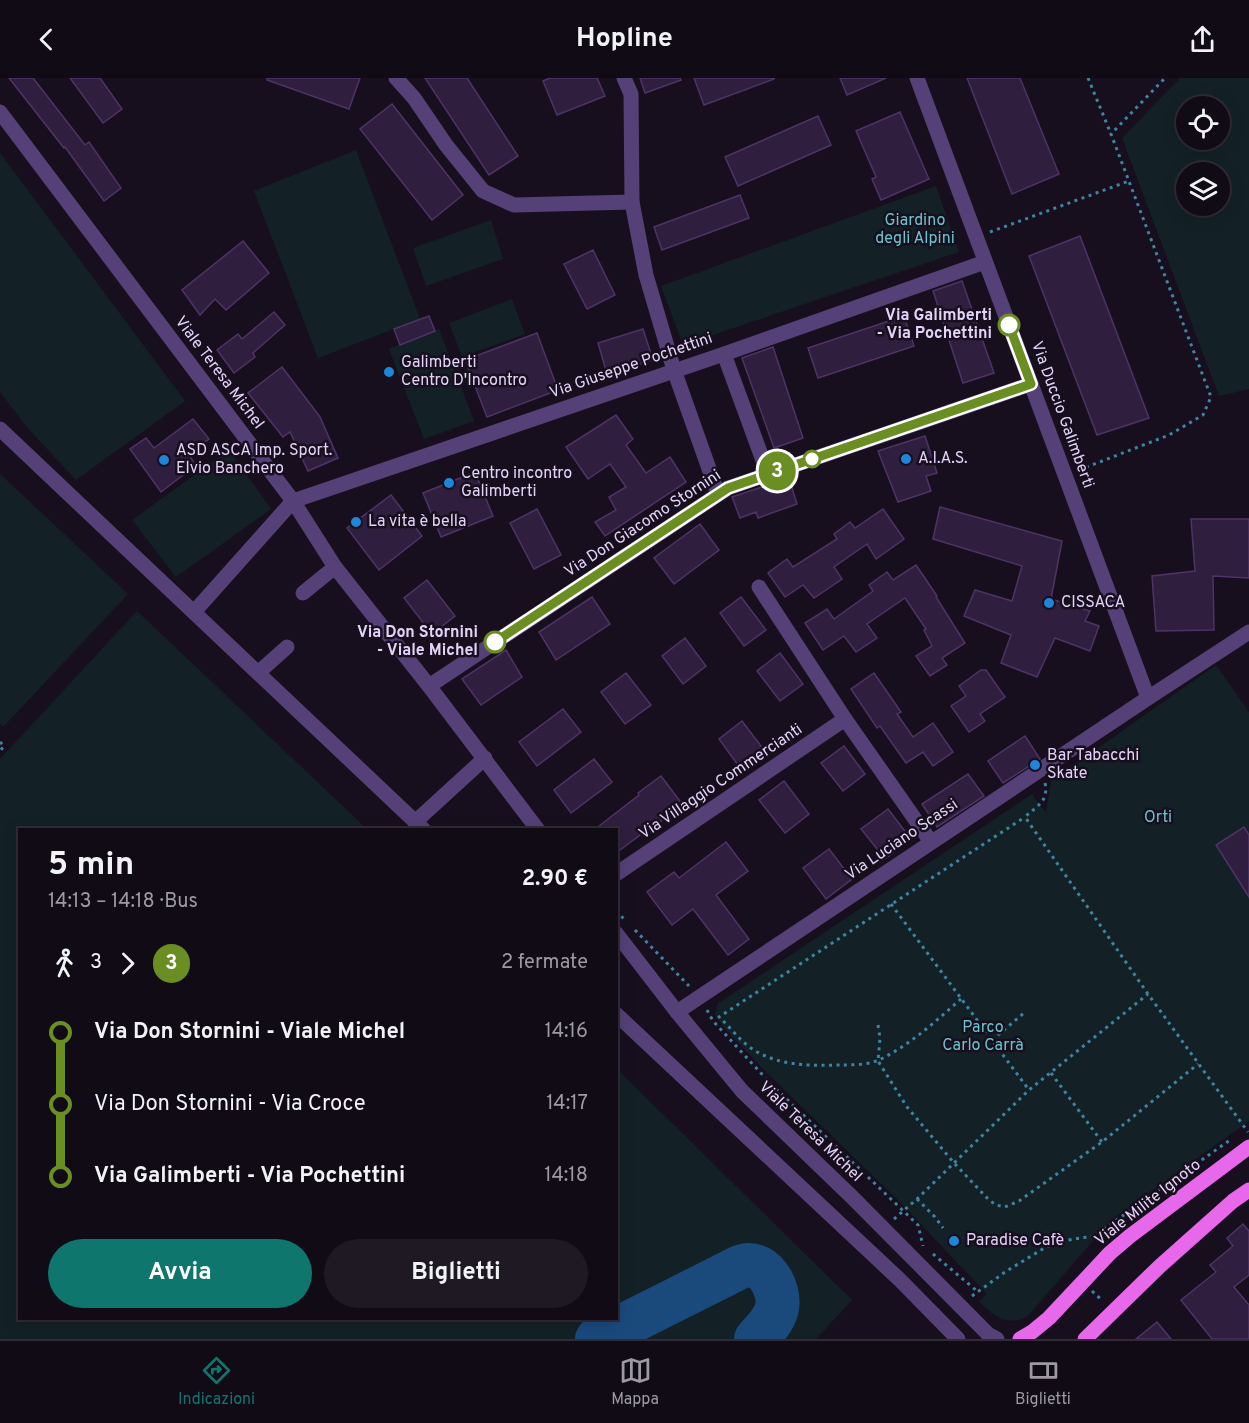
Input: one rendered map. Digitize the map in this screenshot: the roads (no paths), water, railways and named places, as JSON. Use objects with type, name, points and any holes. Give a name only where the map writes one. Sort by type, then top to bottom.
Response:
[{"type":"main road","name":"Viale Milite Ignoto","points":[[1020,1339],[1042,1325],[1110,1253],[1130,1236],[1249,1147]]},
{"type":"main road","points":[[1085,1339],[1160,1266],[1233,1201],[1249,1190]]},
{"type":"street","points":[[396,78],[414,98],[446,145],[483,191],[514,205],[632,202]]},
{"type":"street","points":[[624,78],[631,94],[632,202],[646,275],[674,370],[718,494]]},
{"type":"street","name":"Via Duccio Galimberti","points":[[917,78],[1148,698]]},
{"type":"street","name":"Viale Teresa Michel","points":[[0,112],[293,501],[335,567],[536,828]]},
{"type":"street","name":"Via Giuseppe Pochettini","points":[[194,612],[293,501],[985,262]]},
{"type":"street","points":[[724,354],[768,474]]},
{"type":"street","name":"Via Don Giacomo Stornini","points":[[429,686],[718,494],[739,484],[1031,384]]},
{"type":"street","points":[[0,429],[419,826],[484,758]]},
{"type":"street","points":[[303,593],[335,567]]},
{"type":"street","points":[[759,587],[845,719],[931,842]]},
{"type":"street","name":"Via Luciano Scassi","points":[[677,1012],[1249,632]]},
{"type":"street","points":[[258,673],[287,647]]},
{"type":"street","name":"Via Villaggio Commercianti","points":[[618,873],[845,719]]},
{"type":"street","name":"Viale Teresa Michel","points":[[621,926],[677,1012],[742,1091],[988,1334],[997,1339]]},
{"type":"street","points":[[618,1016],[900,1280],[958,1339]]},
{"type":"place","name":"Via Galimberti - Via Pochettini","points":[[1009,325]]},
{"type":"place","name":"Galimberti Centro D'Incontro","points":[[389,372]]},
{"type":"place","name":"A.I.A.S.","points":[[906,459]]},
{"type":"place","name":"ASD ASCA Imp. Sport. Elvio Banchero","points":[[164,460]]},
{"type":"place","name":"Centro incontro Galimberti","points":[[449,483]]},
{"type":"place","name":"La vita è bella","points":[[356,522]]},
{"type":"place","name":"CISSACA","points":[[1049,603]]},
{"type":"place","name":"Via Don Stornini - Viale Michel","points":[[495,642]]},
{"type":"place","name":"Bar Tabacchi Skate","points":[[1035,765]]},
{"type":"place","name":"Paradise Cafè","points":[[954,1241]]},
{"type":"park label","name":"Giardino degli Alpini","points":[[915,230]]},
{"type":"park label","name":"Orti","points":[[1158,818]]},
{"type":"park label","name":"Parco Carlo Carrà","points":[[983,1037]]}]
